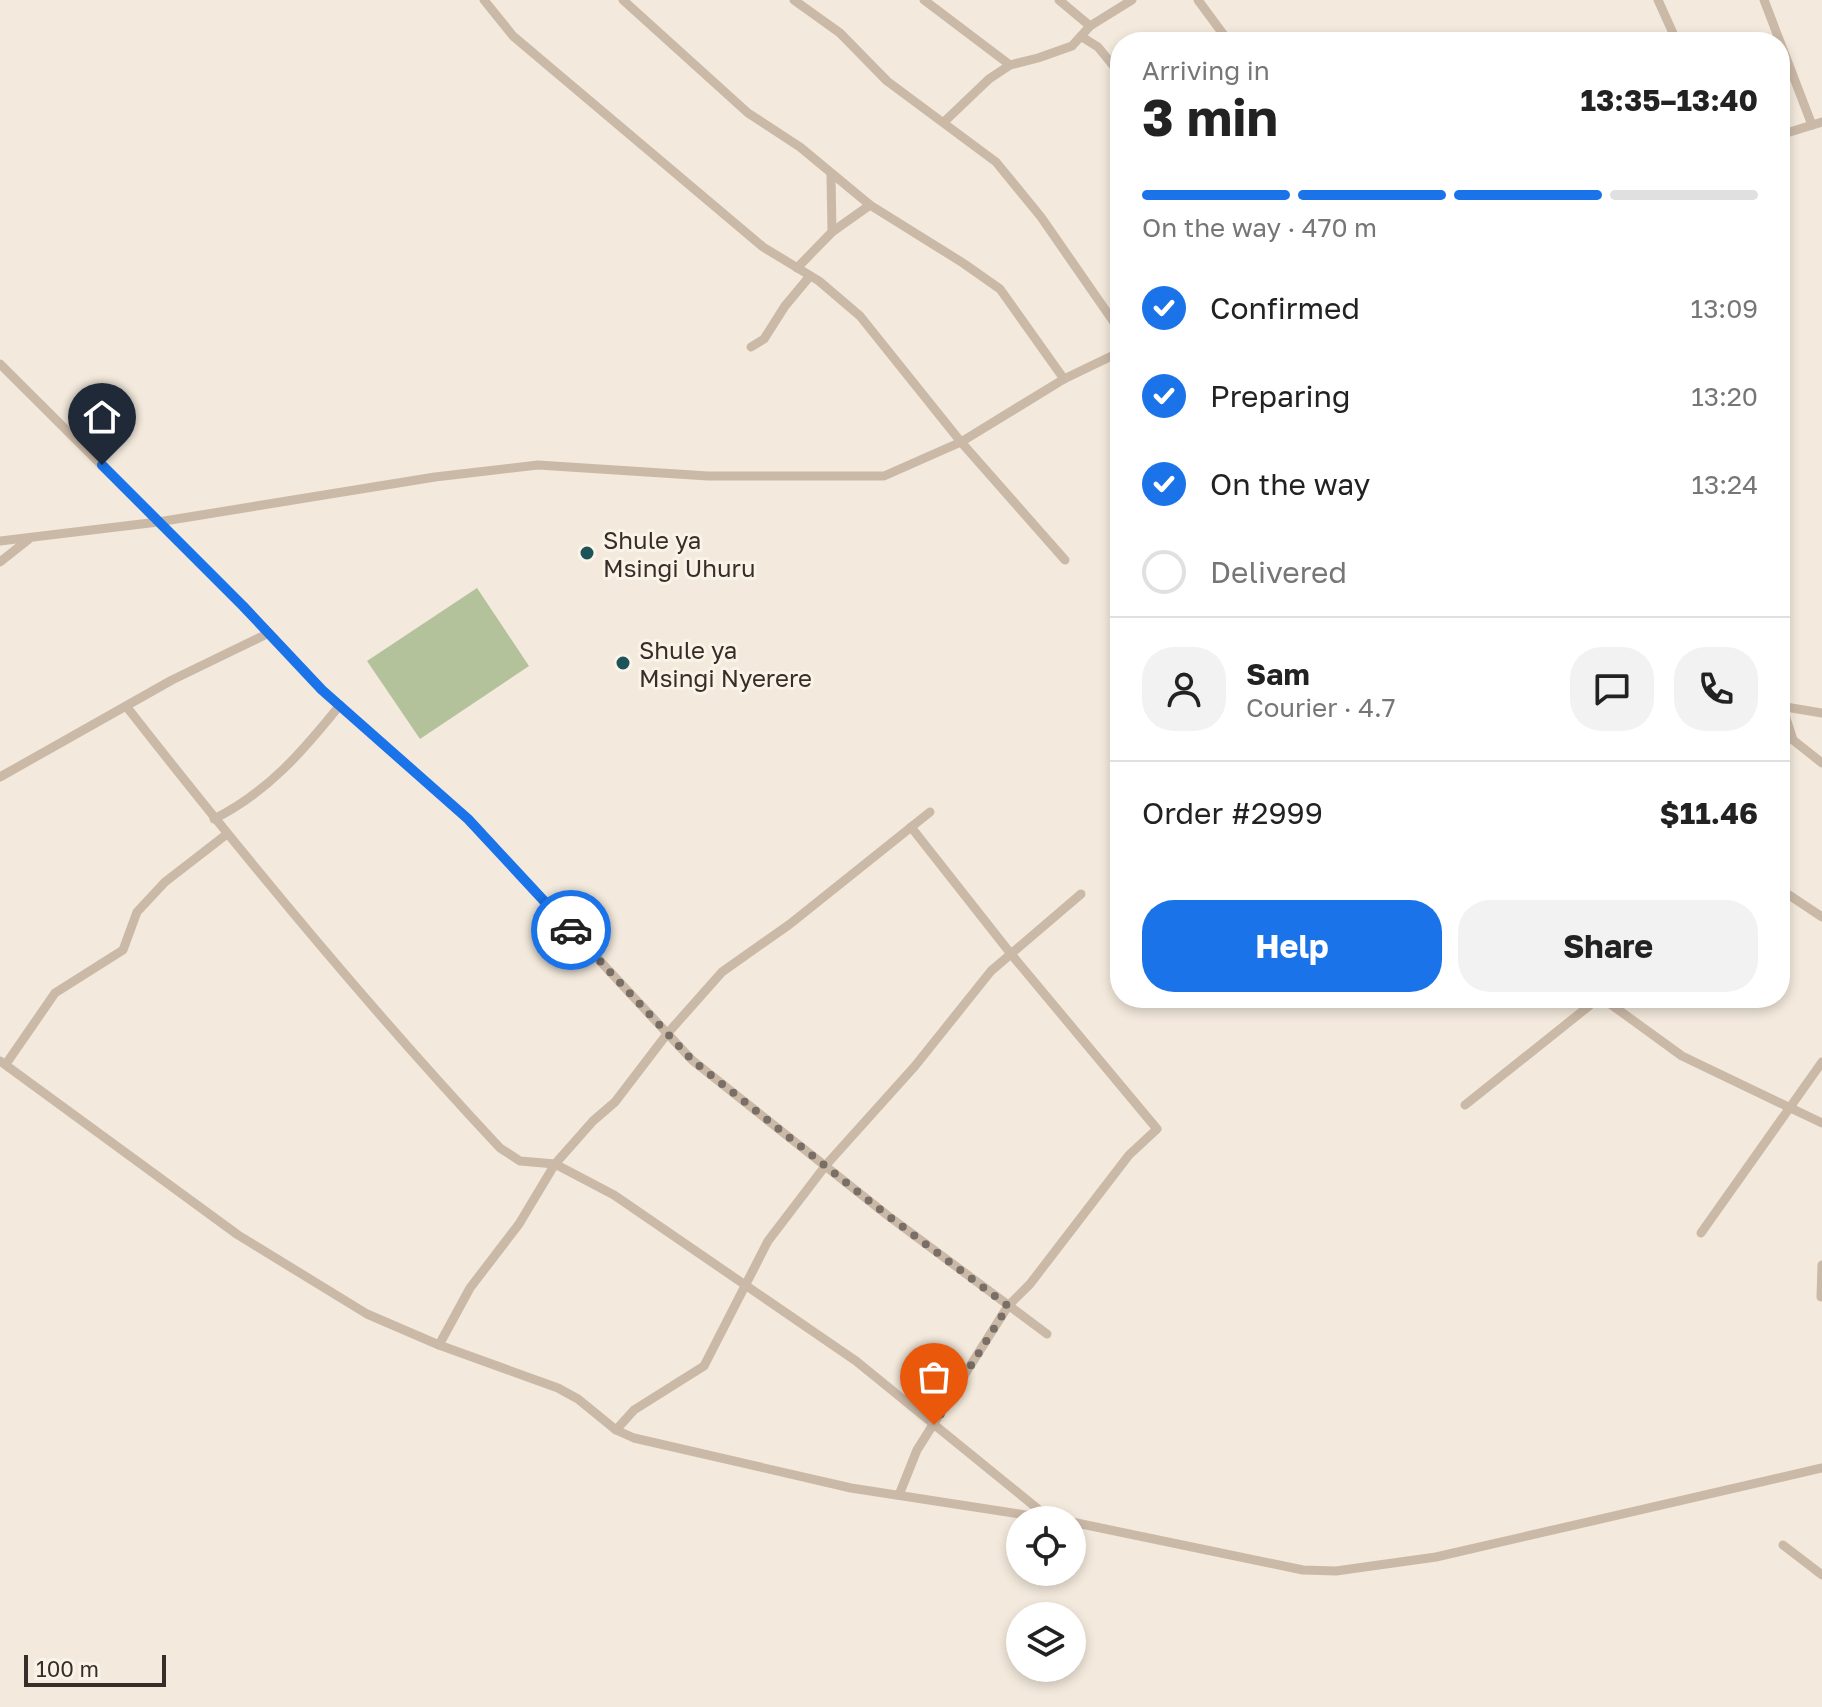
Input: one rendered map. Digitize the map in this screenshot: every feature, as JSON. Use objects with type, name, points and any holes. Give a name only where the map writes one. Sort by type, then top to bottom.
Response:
[{"type":"street","points":[[484,0],[513,36],[763,247],[810,276],[860,316],[961,442],[1065,560]]},
{"type":"street","points":[[623,0],[748,113],[800,147],[870,205],[1000,289],[1064,379]]},
{"type":"street","points":[[794,0],[840,33],[887,81],[996,162],[1041,217],[1110,317]]},
{"type":"street","points":[[924,0],[1010,65]]},
{"type":"street","points":[[1059,0],[1090,26]]},
{"type":"street","points":[[944,122],[975,89],[1010,65],[1064,49],[1082,37],[1090,26],[1132,0]]},
{"type":"street","points":[[1198,0],[1222,32]]},
{"type":"street","points":[[1658,0],[1672,32]]},
{"type":"street","points":[[1764,0],[1778,32]]},
{"type":"street","points":[[1082,37],[1098,47],[1110,62]]},
{"type":"street","points":[[1790,61],[1817,124],[1790,132]]},
{"type":"street","points":[[831,175],[832,232]]},
{"type":"street","points":[[797,268],[832,232],[870,205]]},
{"type":"street","points":[[751,347],[764,339],[785,306],[810,276]]},
{"type":"street","points":[[0,541],[158,522],[435,477],[538,465],[708,476],[884,476],[961,442],[1064,379],[1110,357]]},
{"type":"street","points":[[0,364],[340,705],[468,819],[692,1060],[887,1215],[1047,1334]]},
{"type":"street","points":[[0,562],[32,537]]},
{"type":"street","points":[[0,777],[172,680],[269,633]]},
{"type":"street","points":[[214,819],[246,801],[292,763],[340,705]]},
{"type":"street","points":[[126,706],[214,819],[372,1007],[500,1148],[520,1161],[555,1164],[614,1195],[856,1361],[1037,1506]]},
{"type":"street","points":[[1790,708],[1822,713]]},
{"type":"street","points":[[1790,732],[1793,740],[1822,763]]},
{"type":"street","points":[[439,1345],[470,1288],[519,1224],[555,1164],[593,1121],[615,1102],[667,1034],[722,972],[790,924],[930,812]]},
{"type":"street","points":[[899,1495],[917,1450],[1008,1306],[1030,1284],[1129,1155],[1157,1129],[1011,954],[911,827]]},
{"type":"street","points":[[227,834],[165,882],[137,912],[123,950],[55,993],[3,1062],[238,1235],[367,1314],[439,1345],[558,1388],[578,1399],[616,1430],[649,1442],[851,1488],[1006,1512]]},
{"type":"street","points":[[616,1430],[634,1410],[704,1366],[768,1241],[826,1165],[915,1066],[991,971],[1081,894]]},
{"type":"street","points":[[1790,896],[1822,917]]},
{"type":"street","points":[[1465,1105],[1586,1008]]},
{"type":"street","points":[[1619,1008],[1682,1056],[1822,1123]]},
{"type":"street","points":[[1701,1233],[1822,1062]]},
{"type":"street","points":[[1821,1297],[1822,1265]]},
{"type":"street","points":[[1086,1525],[1303,1570],[1336,1571],[1436,1557],[1822,1468]]},
{"type":"street","points":[[1783,1545],[1822,1575]]},
{"type":"green space","points":[[477,588],[529,666],[420,739],[367,661]]},
{"type":"way so far","points":[[571,930],[692,1060],[887,1215],[1008,1306],[934,1425]]},
{"type":"place","name":"Shule ya Msingi Uhuru","points":[[587,553]]},
{"type":"place","name":"Shule ya Msingi Nyerere","points":[[623,663]]},
{"type":"route","points":[[102,465],[322,690],[468,819],[571,930]]}]
